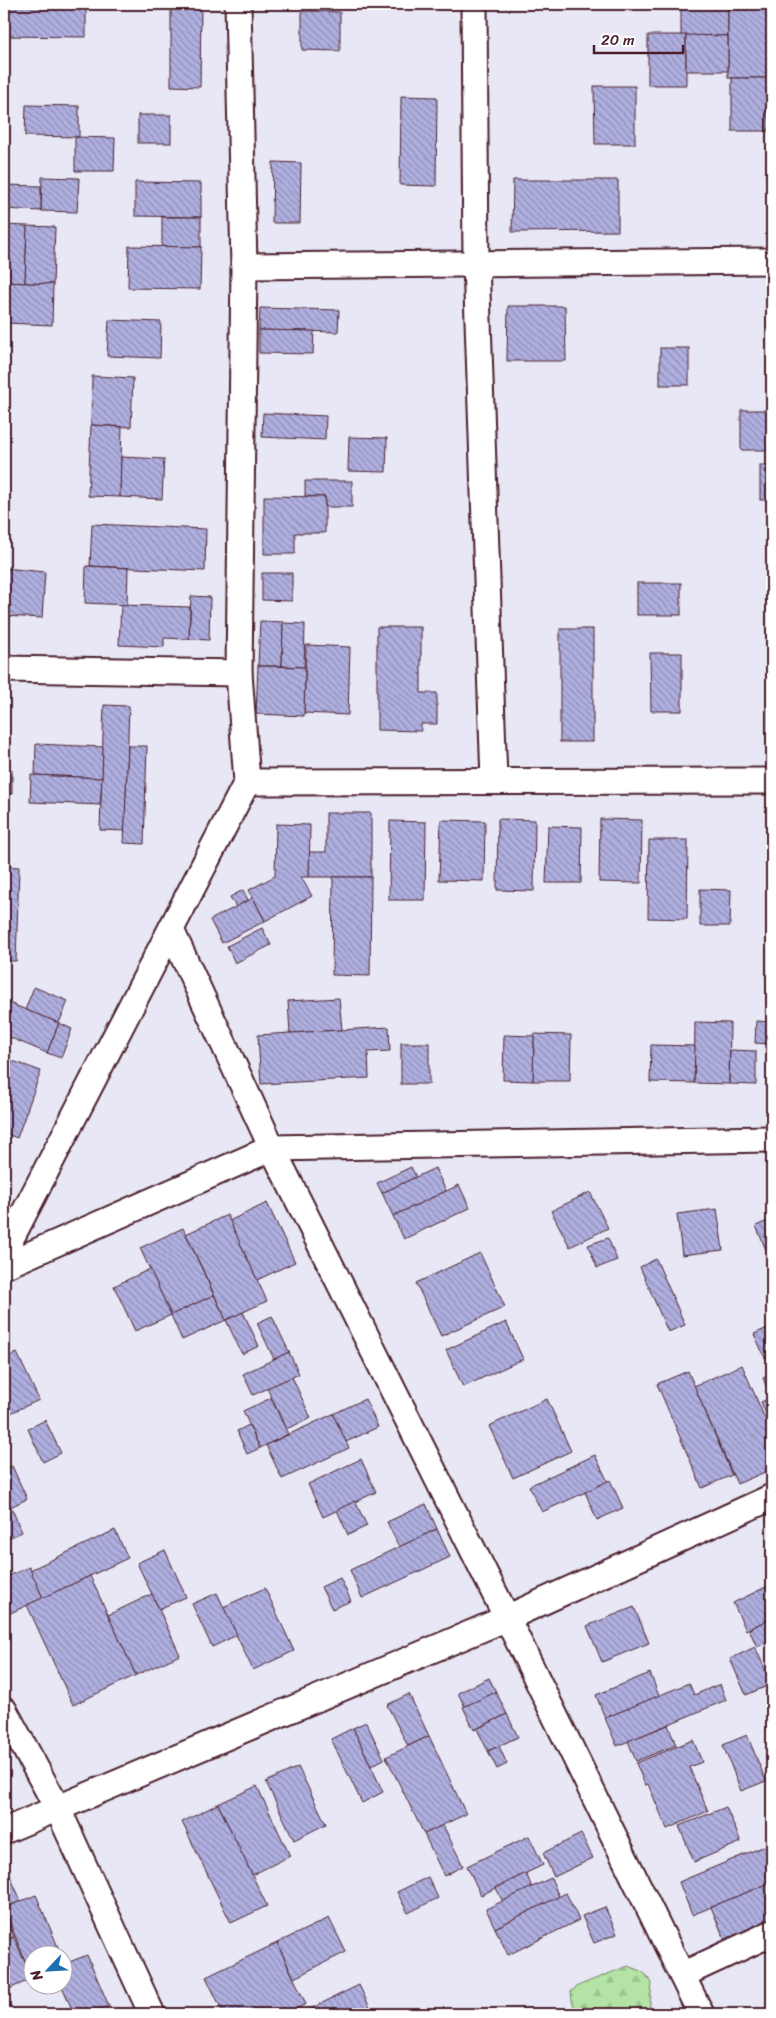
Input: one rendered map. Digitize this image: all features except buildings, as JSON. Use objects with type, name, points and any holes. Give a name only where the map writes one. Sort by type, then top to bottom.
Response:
[{"type":"street","points":[[4,1252],[247,782],[239,673],[244,266],[238,4]]},
{"type":"street","points":[[474,4],[476,263],[494,782]]},
{"type":"street","points":[[244,266],[772,261]]},
{"type":"street","points":[[4,669],[239,673]]},
{"type":"street","points":[[247,782],[772,781]]},
{"type":"street","points":[[171,930],[272,1148],[507,1618],[701,2014]]},
{"type":"street","points":[[4,1266],[272,1148],[772,1139]]},
{"type":"street","points":[[4,1831],[507,1618],[772,1497]]},
{"type":"street","points":[[4,1710],[57,1807],[152,2014]]},
{"type":"street","points":[[682,1975],[772,1932]]},
{"type":"green space","points":[[628,1966],[643,1972],[652,1983],[649,2014],[577,2014],[572,2001],[571,1991],[580,1985]]}]
